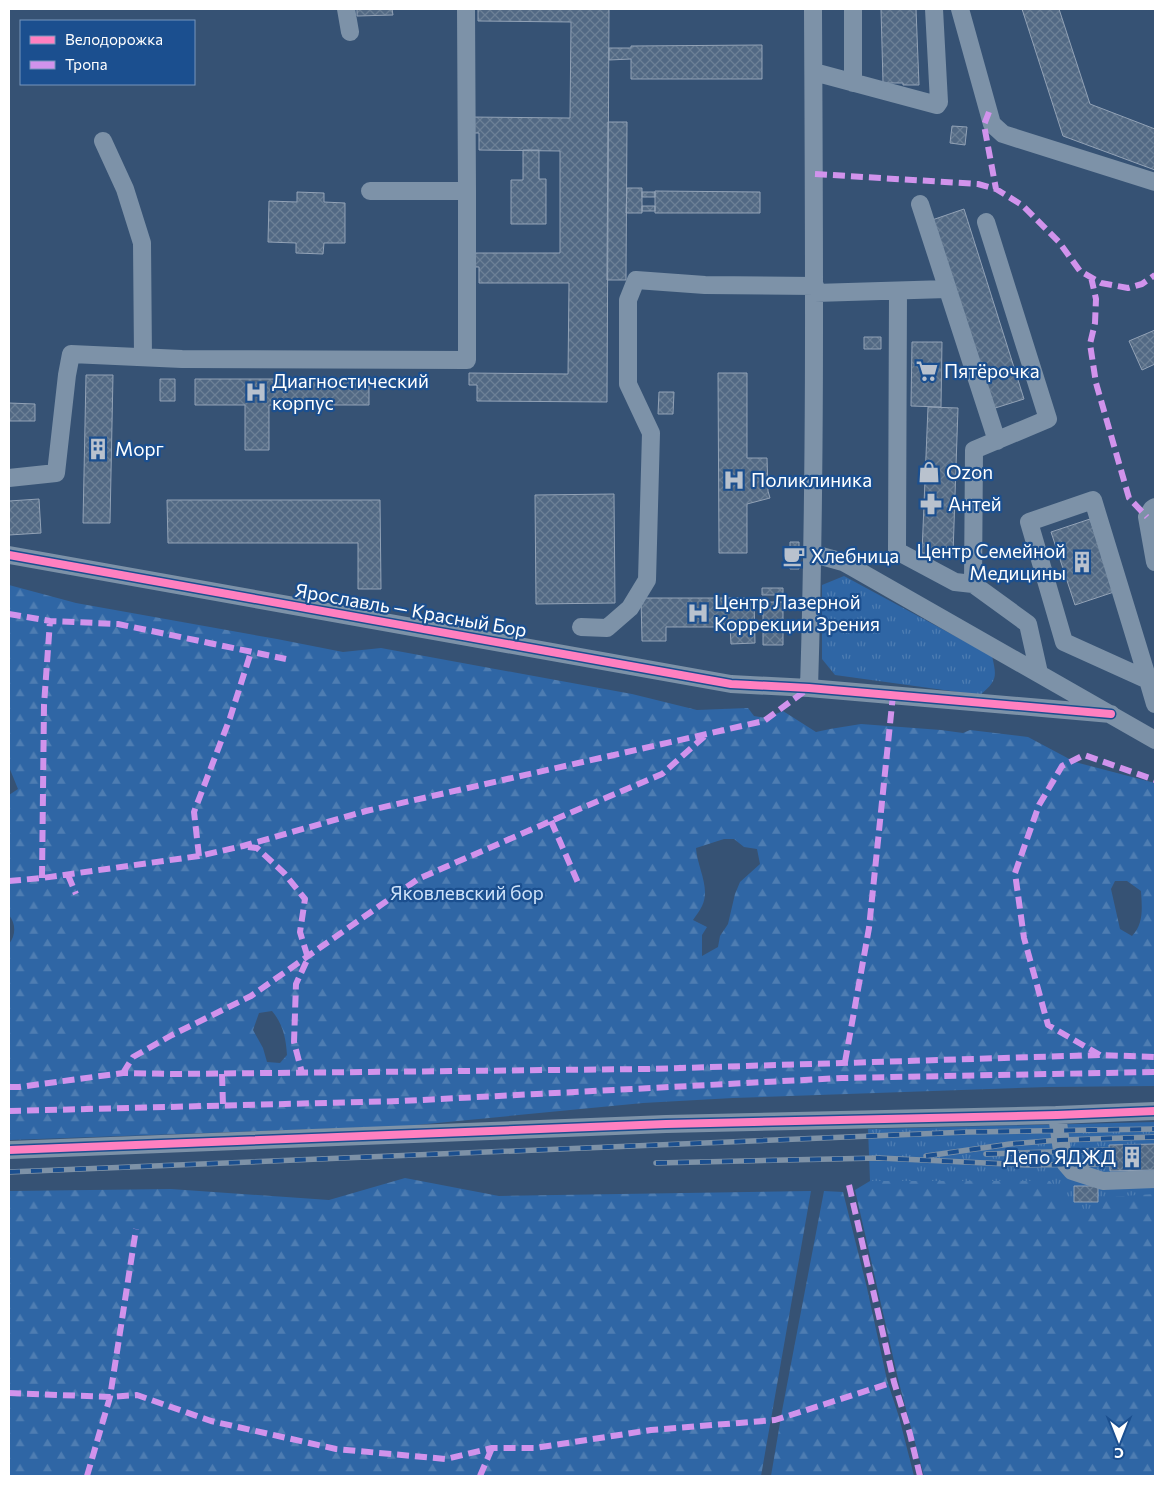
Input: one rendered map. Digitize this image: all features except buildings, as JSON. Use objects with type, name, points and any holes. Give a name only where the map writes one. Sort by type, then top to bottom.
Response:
[{"type":"street","points":[[346,9],[350,32]]},
{"type":"street","points":[[9,478],[56,473],[66,375],[71,354],[182,359],[467,360],[466,9]]},
{"type":"street","points":[[809,688],[814,554],[813,9]]},
{"type":"street","points":[[852,9],[853,83]]},
{"type":"street","points":[[814,72],[937,105],[939,102],[934,9]]},
{"type":"street","points":[[960,9],[992,124],[1004,134],[1155,182]]},
{"type":"street","points":[[103,141],[125,189],[142,243],[143,358]]},
{"type":"street","points":[[370,191],[466,191]]},
{"type":"street","points":[[920,204],[997,441]]},
{"type":"street","points":[[973,584],[974,450],[1048,419],[986,222]]},
{"type":"street","points":[[581,627],[607,628],[630,608],[648,580],[651,432],[628,384],[628,300],[636,280],[815,290],[898,291],[947,289]]},
{"type":"street","points":[[898,291],[897,551],[955,582],[973,584],[1028,624],[1039,673]]},
{"type":"street","points":[[1148,680],[1064,642],[1029,522],[1093,500],[1148,680],[1155,704]]},
{"type":"street","points":[[1155,507],[1152,508],[1147,517],[1155,562]]},
{"type":"street","points":[[814,554],[852,567],[1155,740]]},
{"type":"street","name":"Ярославль — Красный Бор","points":[[9,555],[731,684],[809,688],[1111,714]]},
{"type":"street","points":[[9,1150],[666,1124],[1155,1111]]},
{"type":"street","points":[[1057,1115],[1062,1152],[1066,1164],[1072,1171],[1103,1181],[1155,1179]]},
{"type":"green space","points":[[844,576],[992,656],[995,669],[993,682],[980,695],[835,675],[822,659],[822,585]]},
{"type":"green space","name":"Яковлевский бор","points":[[9,585],[76,603],[343,652],[381,648],[632,694],[697,710],[748,708],[754,716],[766,718],[783,711],[816,732],[861,724],[963,733],[970,730],[1028,737],[1075,762],[1155,783],[1155,1086],[1048,1087],[733,1098],[643,1103],[406,1126],[9,1140],[9,944],[14,930],[13,922],[9,915],[9,795],[18,789],[9,767]],"holes":[[[724,839],[734,839],[744,847],[757,849],[760,864],[740,882],[735,894],[728,924],[720,936],[718,947],[702,956],[702,935],[707,927],[693,920],[702,906],[705,892],[696,848]],[[1115,881],[1127,881],[1141,891],[1142,909],[1140,921],[1132,936],[1120,929],[1111,889]],[[272,1011],[281,1026],[285,1037],[287,1055],[280,1063],[267,1062],[263,1048],[253,1030],[259,1013]]]},
{"type":"green space","points":[[1155,1122],[1155,1227],[1066,1223],[1049,1181],[870,1181],[868,1129]]},
{"type":"green space","points":[[405,1178],[499,1196],[811,1191],[761,1476],[9,1476],[9,1191],[171,1189],[329,1200]]},
{"type":"green space","points":[[870,1181],[1050,1181],[1069,1210],[1102,1209],[1107,1197],[1155,1194],[1155,1476],[924,1476],[899,1383],[855,1190]]},
{"type":"green space","points":[[824,1191],[843,1192],[887,1380],[899,1417],[914,1476],[771,1476]]},
{"type":"railway","points":[[9,1172],[968,1132],[1155,1129]]},
{"type":"railway","points":[[926,1156],[1010,1144],[1060,1140],[1155,1137]]},
{"type":"railway","points":[[986,1154],[1109,1150]]},
{"type":"railway","points":[[656,1163],[879,1158],[1026,1165],[1110,1164]]},
{"type":"marked path","points":[[989,112],[984,125],[996,189]]},
{"type":"marked path","points":[[815,174],[978,184],[996,189],[1022,205],[1059,242],[1080,271],[1101,283],[1128,288],[1142,284],[1155,275]]},
{"type":"marked path","points":[[1091,277],[1096,299],[1095,323],[1090,344],[1096,383],[1129,498],[1147,517]]},
{"type":"marked path","points":[[9,614],[50,621],[118,624],[286,659]]},
{"type":"marked path","points":[[42,878],[44,705],[50,621]]},
{"type":"marked path","points":[[199,856],[194,812],[230,718],[251,652]]},
{"type":"marked path","points":[[9,881],[199,856],[243,846],[366,811],[764,721],[809,688]]},
{"type":"marked path","points":[[845,1062],[869,928],[893,695]]},
{"type":"marked path","points":[[123,1073],[133,1057],[172,1035],[251,996],[418,879],[662,774],[706,735]]},
{"type":"marked path","points":[[1100,1055],[1048,1025],[1024,938],[1015,873],[1039,805],[1062,766],[1084,755],[1155,780]]},
{"type":"marked path","points":[[551,821],[579,885]]},
{"type":"marked path","points":[[248,847],[257,848],[284,873],[305,899],[300,932],[308,958],[296,984],[294,1042],[302,1073]]},
{"type":"marked path","points":[[68,875],[76,894]]},
{"type":"marked path","points":[[9,1087],[123,1073],[649,1069],[1100,1055],[1155,1057]]},
{"type":"marked path","points":[[9,1111],[402,1101],[842,1078],[1155,1072]]},
{"type":"marked path","points":[[222,1074],[223,1105]]},
{"type":"marked path","points":[[849,1185],[894,1382],[910,1434],[920,1476]]},
{"type":"marked path","points":[[87,1476],[110,1397],[136,1229]]},
{"type":"marked path","points":[[9,1393],[110,1397],[137,1395],[211,1421],[336,1449],[446,1459],[492,1448],[535,1448],[651,1430],[775,1420],[894,1382]]},
{"type":"marked path","points":[[480,1476],[492,1448]]},
{"type":"cycle path","points":[[9,555],[731,684],[809,688],[1111,714]]},
{"type":"cycle path","points":[[9,1150],[666,1124],[1155,1111]]},
{"type":"place","name":"Пятёрочка","points":[[927,371]]},
{"type":"place","name":"Диагностический корпус","points":[[256,392]]},
{"type":"place","name":"Морг","points":[[98,449]]},
{"type":"place","name":"Ozon","points":[[929,472]]},
{"type":"place","name":"Поликлиника","points":[[734,480]]},
{"type":"place","name":"Антей","points":[[931,504]]},
{"type":"place","name":"Хлебница","points":[[794,556]]},
{"type":"place","name":"Центр Семейной Медицины","points":[[1082,562]]},
{"type":"place","name":"Центр Лазерной Коррекции Зрения","points":[[698,613]]},
{"type":"place","name":"Депо ЯДЖД","points":[[1132,1157]]}]
